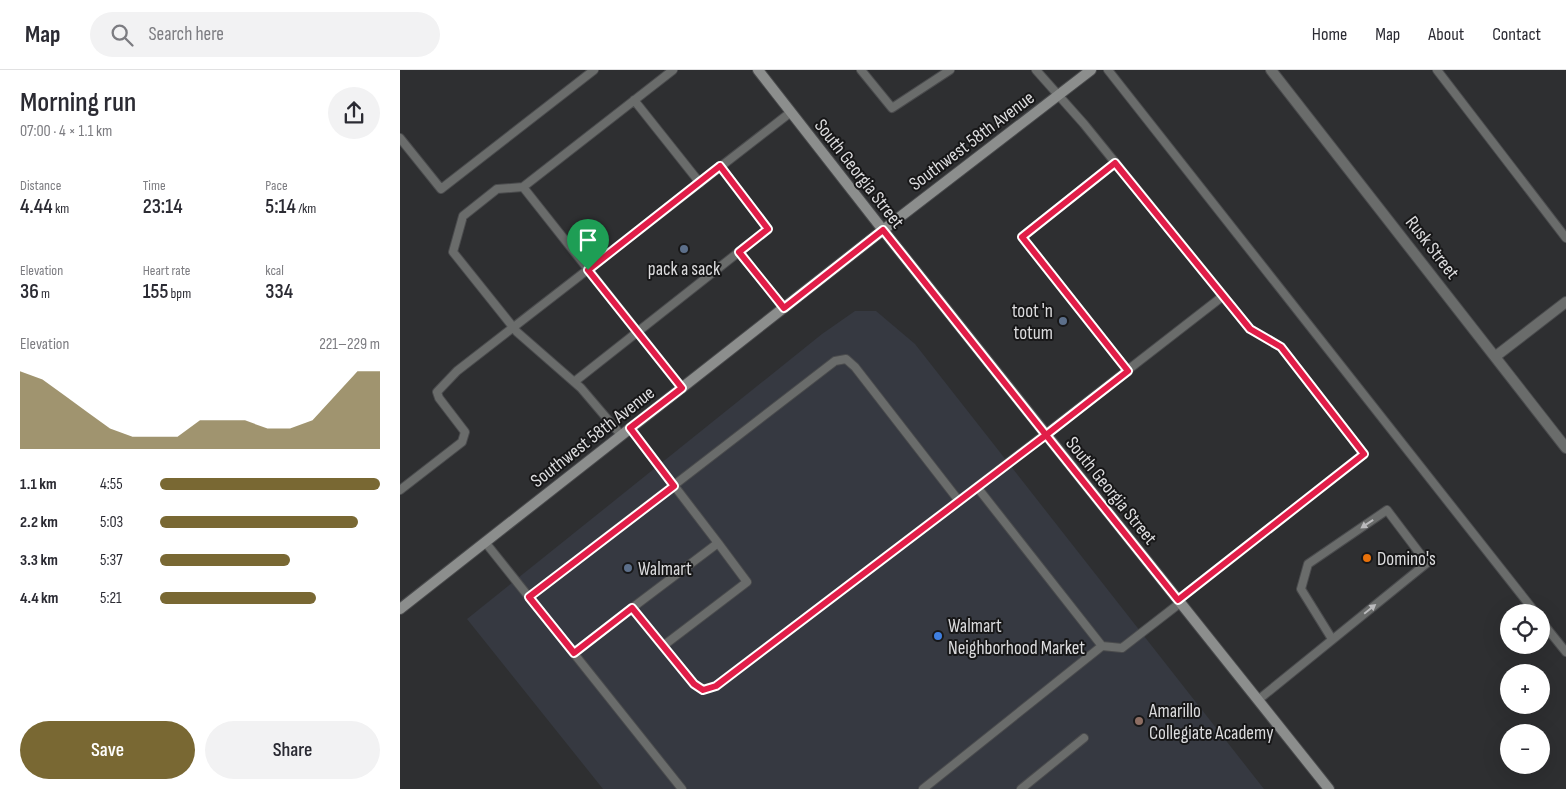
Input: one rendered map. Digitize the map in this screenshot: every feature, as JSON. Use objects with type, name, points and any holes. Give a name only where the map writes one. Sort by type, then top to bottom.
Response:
[{"type":"main road","name":"South Georgia Street","points":[[758,70],[883,230],[1329,789]]},
{"type":"main road","name":"Southwest 58th Avenue","points":[[400,609],[883,230],[1091,70]]},
{"type":"street","name":"Rusk Street","points":[[1271,70],[1566,448]]},
{"type":"street","points":[[1496,356],[1566,302]]},
{"type":"lane","points":[[400,138],[441,189],[594,70]]},
{"type":"lane","points":[[663,646],[746,582],[674,486],[626,432],[574,382],[513,328],[453,252],[463,216],[497,189],[523,188],[673,70]]},
{"type":"lane","points":[[862,70],[892,108],[950,70]]},
{"type":"lane","points":[[923,789],[1102,646],[1122,648],[1364,454],[1281,347],[1250,329],[1060,94],[1036,70]]},
{"type":"lane","points":[[1108,70],[1529,604]]},
{"type":"lane","points":[[1437,70],[1566,238]]},
{"type":"lane","points":[[634,100],[700,183]]},
{"type":"lane","points":[[400,490],[462,442],[466,432],[439,398],[437,392],[457,371],[791,112]]},
{"type":"lane","points":[[1115,163],[1022,237],[1128,371]]},
{"type":"lane","points":[[574,382],[768,229],[720,166]]},
{"type":"lane","points":[[523,188],[682,388]]},
{"type":"lane","points":[[739,252],[784,308]]},
{"type":"lane","points":[[632,608],[694,684],[703,690],[716,686],[1046,435],[1223,296]]},
{"type":"lane","points":[[529,597],[835,361],[846,359],[855,367],[959,501]]},
{"type":"lane","points":[[977,487],[1102,646]]},
{"type":"lane","points":[[1258,700],[1427,563],[1387,510],[1308,564],[1301,589],[1332,639]]},
{"type":"lane","points":[[485,542],[682,789]]},
{"type":"lane","points":[[574,653],[718,543]]},
{"type":"lane","points":[[1550,632],[1566,652]]},
{"type":"lane","points":[[1021,789],[1084,738]]},
{"type":"shaded area","points":[[855,311],[876,311],[915,344],[1264,789],[603,789],[467,619],[822,334]]},
{"type":"place","name":"pack a sack","points":[[684,249]]},
{"type":"place","name":"toot 'n totum","points":[[1063,321]]},
{"type":"place","name":"Domino's","points":[[1367,558]]},
{"type":"place","name":"Walmart","points":[[628,568]]},
{"type":"place","name":"Walmart Neighborhood Market","points":[[938,636]]},
{"type":"place","name":"Amarillo Collegiate Academy","points":[[1139,721]]},
{"type":"route","points":[[588,270],[682,388],[630,428],[674,486],[529,597],[574,653],[632,608],[694,684],[703,690],[716,686],[1046,435],[1178,600],[1364,454],[1281,347],[1250,329],[1115,163],[1022,237],[1128,371],[1046,435],[883,230],[784,308],[739,252],[768,229],[720,166],[588,270]]}]
